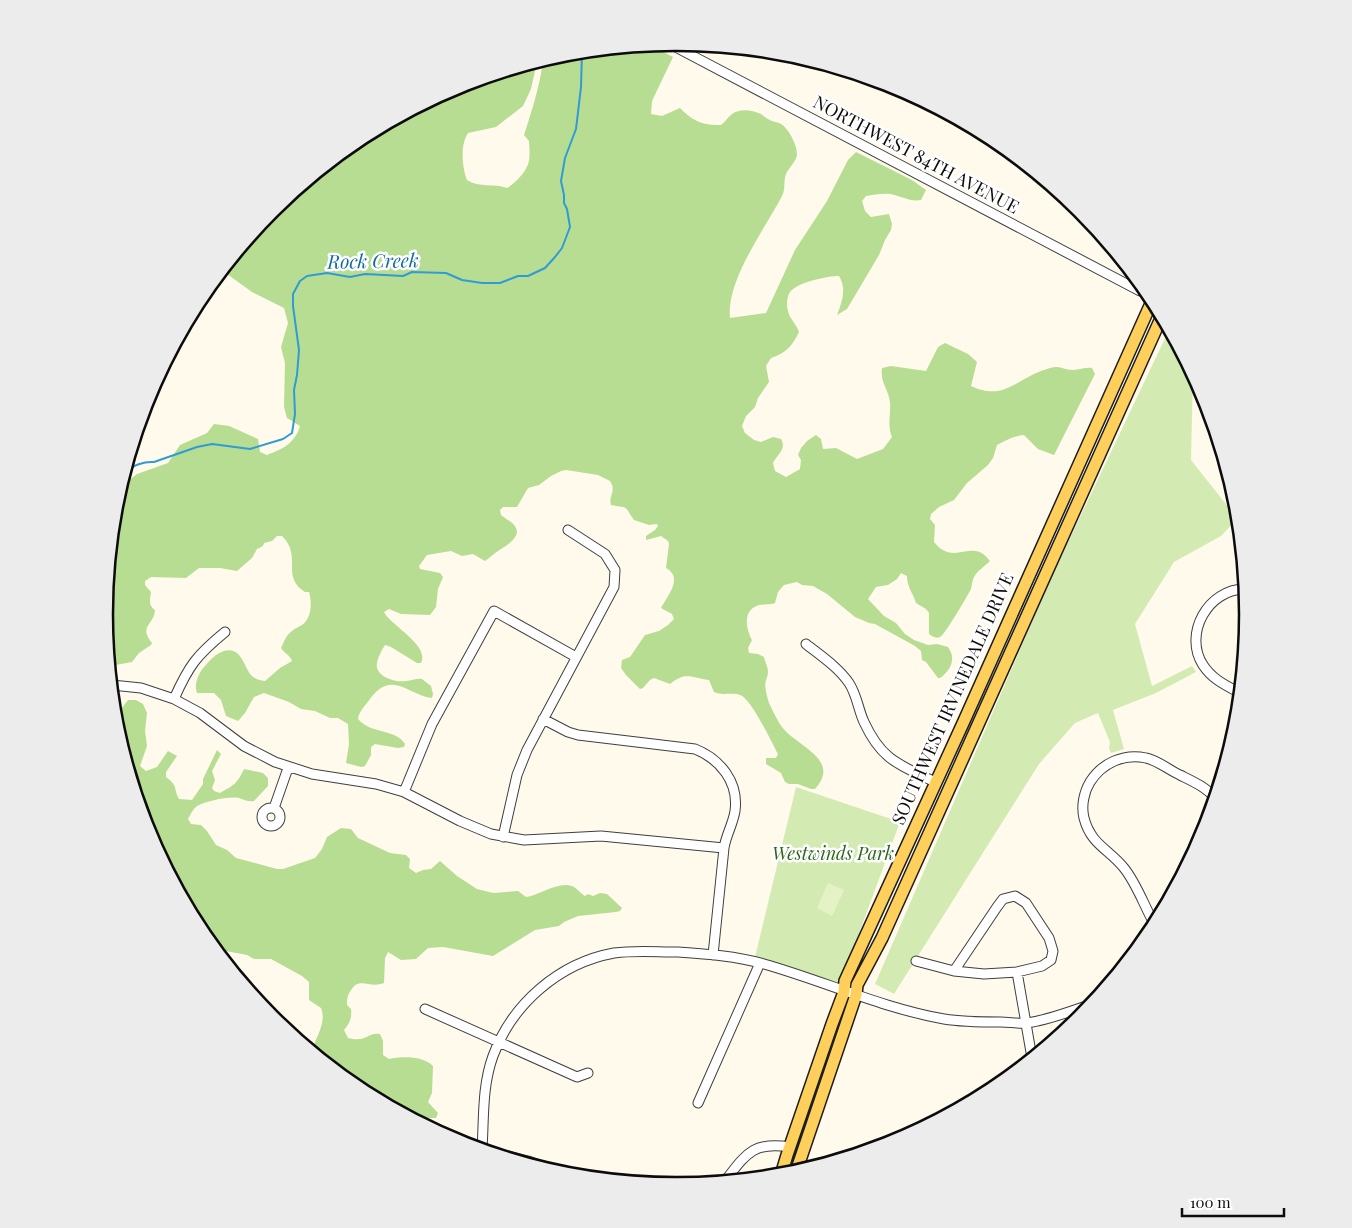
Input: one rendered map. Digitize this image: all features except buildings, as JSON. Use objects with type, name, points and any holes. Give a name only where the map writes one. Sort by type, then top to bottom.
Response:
[{"type":"main road","name":"SOUTHWEST IRVINEDALE DRIVE","points":[[785,1166],[844,992],[845,981],[1149,309]]},
{"type":"main road","name":"SOUTHWEST IRVINEDALE DRIVE","points":[[799,1163],[856,995],[857,985],[882,938],[1158,325]]},
{"type":"main road","points":[[994,652],[1008,657]]},
{"type":"street","name":"NORTHWEST 84TH AVENUE","points":[[684,51],[1135,288]]},
{"type":"street","points":[[503,837],[520,768],[527,750],[610,596],[615,578],[615,570],[605,554],[568,530]]},
{"type":"street","points":[[1234,690],[1219,682],[1206,669],[1198,656],[1196,635],[1199,622],[1210,604],[1228,592],[1238,590]]},
{"type":"street","points":[[404,792],[432,724],[494,611],[576,657]]},
{"type":"street","points":[[174,699],[187,670],[194,660],[225,632]]},
{"type":"street","points":[[806,644],[838,670],[848,682],[855,693],[864,722],[885,756],[899,766],[936,782]]},
{"type":"street","points":[[118,686],[141,688],[174,699],[200,713],[244,746],[288,768],[331,778],[376,784],[404,792],[476,829],[503,837],[540,840],[601,836],[724,848]]},
{"type":"street","points":[[543,719],[578,735],[684,746],[695,749],[720,764],[734,790],[735,810],[725,839],[713,955]]},
{"type":"street","points":[[1151,916],[1124,868],[1096,842],[1089,832],[1084,818],[1083,806],[1086,790],[1100,769],[1111,762],[1119,758],[1146,758],[1202,787],[1209,794]]},
{"type":"street","points":[[274,808],[288,768]]},
{"type":"street","points":[[916,961],[954,971],[984,974],[1017,972],[1042,966],[1051,960],[1054,951],[1049,938],[1026,903],[1015,896],[1004,899],[997,907],[954,971]]},
{"type":"street","points":[[482,1142],[486,1088],[493,1057],[508,1025],[528,999],[555,977],[584,962],[613,953],[631,951],[713,955],[760,963],[844,992],[945,1019],[1027,1023],[1077,1008]]},
{"type":"street","points":[[698,1103],[760,963]]},
{"type":"street","points":[[1017,972],[1031,1050]]},
{"type":"street","points":[[425,1009],[577,1076],[588,1073]]},
{"type":"street","points":[[731,1174],[748,1154],[756,1149],[774,1144],[790,1147]]},
{"type":"green space","points":[[662,51],[673,57],[652,101],[651,114],[662,116],[680,108],[699,122],[709,125],[721,125],[735,112],[742,110],[754,111],[769,120],[780,123],[790,133],[796,146],[797,157],[786,174],[783,193],[775,209],[740,271],[730,303],[730,318],[766,313],[795,250],[827,201],[848,160],[856,152],[912,180],[926,190],[921,200],[884,194],[866,196],[862,201],[865,211],[871,217],[889,214],[892,224],[879,255],[847,309],[837,315],[843,291],[839,276],[821,278],[799,285],[790,292],[787,309],[799,332],[788,348],[771,358],[766,366],[769,382],[758,398],[755,407],[746,416],[742,426],[745,433],[754,440],[761,442],[773,437],[781,439],[783,446],[781,452],[773,463],[775,471],[786,477],[800,469],[801,460],[798,455],[801,448],[816,435],[821,439],[823,449],[836,448],[857,459],[883,449],[892,437],[889,424],[890,402],[882,378],[882,368],[891,366],[926,371],[938,347],[945,343],[968,354],[977,362],[971,386],[983,390],[1002,390],[1036,373],[1056,367],[1073,370],[1092,368],[1095,374],[1054,455],[1038,449],[1024,435],[1007,440],[997,445],[993,458],[988,465],[967,483],[954,500],[939,507],[931,514],[930,519],[935,525],[934,542],[942,549],[956,553],[977,551],[990,561],[975,575],[969,593],[940,637],[937,638],[929,634],[929,613],[916,603],[909,587],[907,576],[901,573],[897,579],[888,585],[876,587],[868,599],[884,616],[896,623],[905,634],[914,640],[928,645],[937,644],[948,647],[952,656],[951,664],[947,672],[940,678],[922,660],[921,651],[915,646],[875,624],[855,617],[827,594],[813,586],[802,585],[797,582],[784,585],[778,592],[775,603],[759,605],[750,611],[747,620],[748,631],[752,640],[748,648],[749,653],[764,657],[768,670],[765,683],[769,703],[780,725],[820,761],[823,769],[822,779],[815,789],[785,782],[781,773],[766,764],[766,758],[776,758],[778,754],[755,712],[745,698],[737,694],[714,692],[709,680],[689,676],[680,678],[670,684],[654,678],[640,689],[621,668],[622,660],[630,657],[645,635],[659,631],[674,619],[672,614],[661,608],[673,587],[674,577],[666,568],[668,541],[661,536],[646,540],[646,536],[655,530],[658,526],[657,524],[649,525],[634,520],[626,508],[611,505],[612,485],[610,481],[598,475],[566,470],[561,471],[539,485],[528,488],[517,507],[503,507],[500,510],[501,515],[515,526],[516,535],[512,541],[485,561],[473,554],[462,556],[451,551],[427,555],[419,566],[420,569],[440,573],[443,577],[438,589],[436,607],[430,615],[401,614],[389,609],[384,612],[420,649],[421,663],[417,663],[385,645],[380,654],[377,668],[382,675],[392,680],[408,681],[422,679],[431,686],[432,698],[400,686],[386,686],[378,690],[363,708],[358,719],[369,727],[396,736],[405,744],[404,747],[398,748],[375,744],[371,747],[371,755],[365,766],[361,767],[346,763],[349,744],[348,724],[338,718],[330,718],[315,711],[301,709],[289,702],[264,693],[254,697],[238,721],[226,716],[221,700],[214,693],[197,693],[196,682],[201,671],[208,662],[223,651],[234,651],[242,659],[254,678],[265,681],[280,668],[292,661],[281,648],[288,634],[302,625],[308,618],[311,600],[309,592],[305,592],[298,586],[294,579],[291,551],[282,536],[277,536],[272,541],[264,543],[263,546],[257,549],[252,558],[237,571],[220,568],[199,568],[186,578],[151,577],[145,581],[145,585],[151,592],[150,604],[155,610],[146,632],[152,643],[139,653],[132,662],[116,665],[113,614],[114,577],[118,541],[129,480],[137,474],[168,463],[180,445],[207,433],[214,424],[229,426],[258,439],[260,452],[267,455],[288,445],[295,437],[300,426],[287,418],[284,407],[285,363],[281,347],[288,323],[284,308],[252,292],[228,274],[278,216],[305,191],[363,146],[427,109],[495,81],[535,69],[531,89],[523,106],[496,127],[468,133],[465,138],[463,163],[467,180],[476,184],[507,188],[523,173],[529,161],[529,141],[524,135],[542,67],[603,56]]},
{"type":"green space","points":[[1165,337],[1193,391],[1191,460],[1229,507],[1231,525],[1221,536],[1174,562],[1135,624],[1152,686],[1192,666],[1196,672],[1156,693],[1113,710],[1124,749],[1111,753],[1109,749],[1110,742],[1098,713],[1075,723],[1039,764],[894,994],[875,984],[1051,578]]},
{"type":"green space","points":[[128,700],[136,700],[143,704],[147,713],[145,731],[147,746],[140,766],[146,771],[157,767],[168,751],[177,756],[166,772],[166,777],[174,785],[179,799],[192,800],[203,784],[203,779],[217,750],[221,754],[212,771],[215,780],[212,788],[214,791],[220,793],[232,786],[244,769],[263,773],[268,778],[268,786],[254,801],[224,798],[201,804],[193,810],[188,819],[191,824],[201,825],[216,845],[227,850],[236,858],[283,869],[315,858],[322,849],[327,837],[341,828],[351,829],[358,838],[390,853],[406,855],[410,859],[409,868],[416,873],[431,869],[440,861],[457,876],[477,889],[493,893],[518,891],[526,897],[554,887],[566,885],[574,887],[585,896],[588,894],[593,896],[600,893],[607,894],[622,908],[616,912],[578,916],[559,926],[535,930],[493,956],[443,947],[428,948],[416,959],[401,960],[388,952],[385,958],[384,983],[374,985],[361,983],[354,986],[350,992],[347,1005],[351,1009],[351,1018],[344,1030],[348,1038],[359,1039],[372,1034],[380,1034],[383,1041],[383,1055],[389,1059],[400,1057],[419,1059],[433,1066],[432,1093],[428,1102],[438,1113],[436,1118],[425,1118],[363,1082],[314,1045],[323,1019],[321,1008],[309,1000],[309,982],[302,976],[271,959],[254,959],[247,955],[226,951],[208,927],[189,895],[171,863],[156,829],[132,760],[121,708]]},
{"type":"green space","name":"Westwinds Park","points":[[796,787],[900,822],[841,982],[839,983],[755,957]]},
{"type":"green space","points":[[828,883],[844,890],[832,916],[817,908]]},
{"type":"waterway","name":"Rock Creek","points":[[132,467],[212,444],[250,449],[283,439],[292,433],[295,414],[294,390],[299,350],[293,294],[300,281],[307,276],[327,273],[350,277],[365,274],[403,276],[412,272],[446,273],[462,280],[500,283],[518,276],[528,276],[545,268],[562,248],[570,227],[561,181],[565,158],[576,129],[581,87],[582,59]]}]
